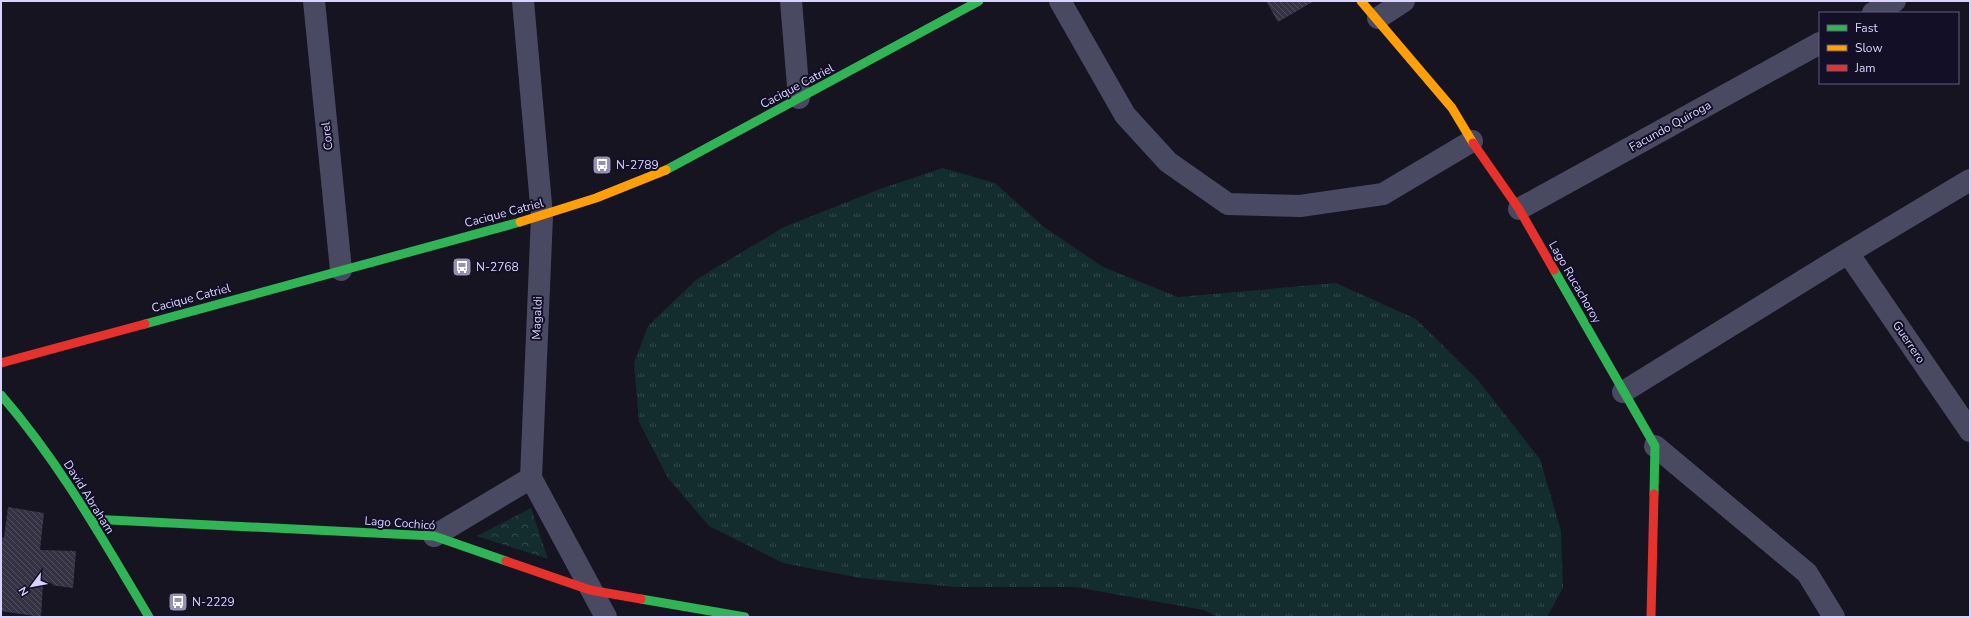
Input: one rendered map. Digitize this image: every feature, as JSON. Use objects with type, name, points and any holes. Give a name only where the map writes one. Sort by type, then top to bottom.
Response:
[{"type":"street","name":"Corel","points":[[314,1],[341,270]]},
{"type":"street","name":"Magaldi","points":[[523,1],[542,216],[530,478]]},
{"type":"street","points":[[791,1],[799,98]]},
{"type":"street","points":[[1060,1],[1125,115],[1168,162],[1228,204],[1300,206],[1383,194],[1472,141]]},
{"type":"street","name":"Lago Rucachoroy","points":[[1361,1],[1378,18],[1452,108],[1472,141],[1519,209],[1654,446]]},
{"type":"street","points":[[1378,18],[1404,1]]},
{"type":"street","points":[[1875,12],[1895,1]]},
{"type":"street","name":"Cacique Catriel","points":[[1,363],[542,216],[601,197],[652,177],[972,3]]},
{"type":"street","name":"Facundo Quiroga","points":[[1519,209],[1819,43]]},
{"type":"street","points":[[1623,392],[1848,253],[1970,180]]},
{"type":"street","name":"Guerrero","points":[[1848,253],[1970,431]]},
{"type":"street","name":"David Abraham","points":[[1,395],[31,431],[90,519],[149,617]]},
{"type":"street","points":[[1651,617],[1654,446]]},
{"type":"street","points":[[1654,446],[1807,573],[1834,617]]},
{"type":"street","points":[[434,536],[530,478],[606,617]]},
{"type":"street","name":"Lago Cochicó","points":[[90,519],[434,536],[590,590],[745,617]]},
{"type":"green space","points":[[943,168],[995,183],[1044,227],[1103,267],[1178,297],[1336,283],[1416,319],[1477,379],[1540,459],[1561,531],[1563,588],[1547,617],[1218,617],[1204,610],[1075,587],[956,587],[860,578],[783,563],[709,526],[668,478],[639,422],[634,363],[648,326],[697,279],[784,227],[880,189]]},
{"type":"green space","points":[[531,508],[548,559],[477,536]]},
{"type":"building","points":[[1266,1],[1314,1],[1278,22]]},
{"type":"building","points":[[8,507],[44,513],[40,550],[76,551],[73,588],[43,584],[41,617],[1,611],[1,537],[4,538]]},
{"type":"traffic: fast","points":[[666,170],[979,1]]},
{"type":"traffic: fast","points":[[145,324],[520,222]]},
{"type":"traffic: fast","points":[[1554,270],[1655,446],[1654,494]]},
{"type":"traffic: fast","points":[[1,395],[43,448],[62,475],[98,531],[149,617]]},
{"type":"traffic: fast","points":[[90,519],[434,536],[506,561]]},
{"type":"traffic: fast","points":[[641,599],[745,617]]},
{"type":"traffic: slow","points":[[1361,1],[1452,108],[1473,143]]},
{"type":"traffic: slow","points":[[520,222],[596,198],[666,170]]},
{"type":"traffic: jam","points":[[1473,143],[1519,209],[1554,270]]},
{"type":"traffic: jam","points":[[1,363],[145,324]]},
{"type":"traffic: jam","points":[[1651,617],[1654,494]]},
{"type":"traffic: jam","points":[[506,561],[590,590],[641,599]]},
{"type":"place","name":"N-2789","points":[[602,165]]},
{"type":"place","name":"N-2768","points":[[462,267]]},
{"type":"place","name":"N-2229","points":[[178,602]]}]
